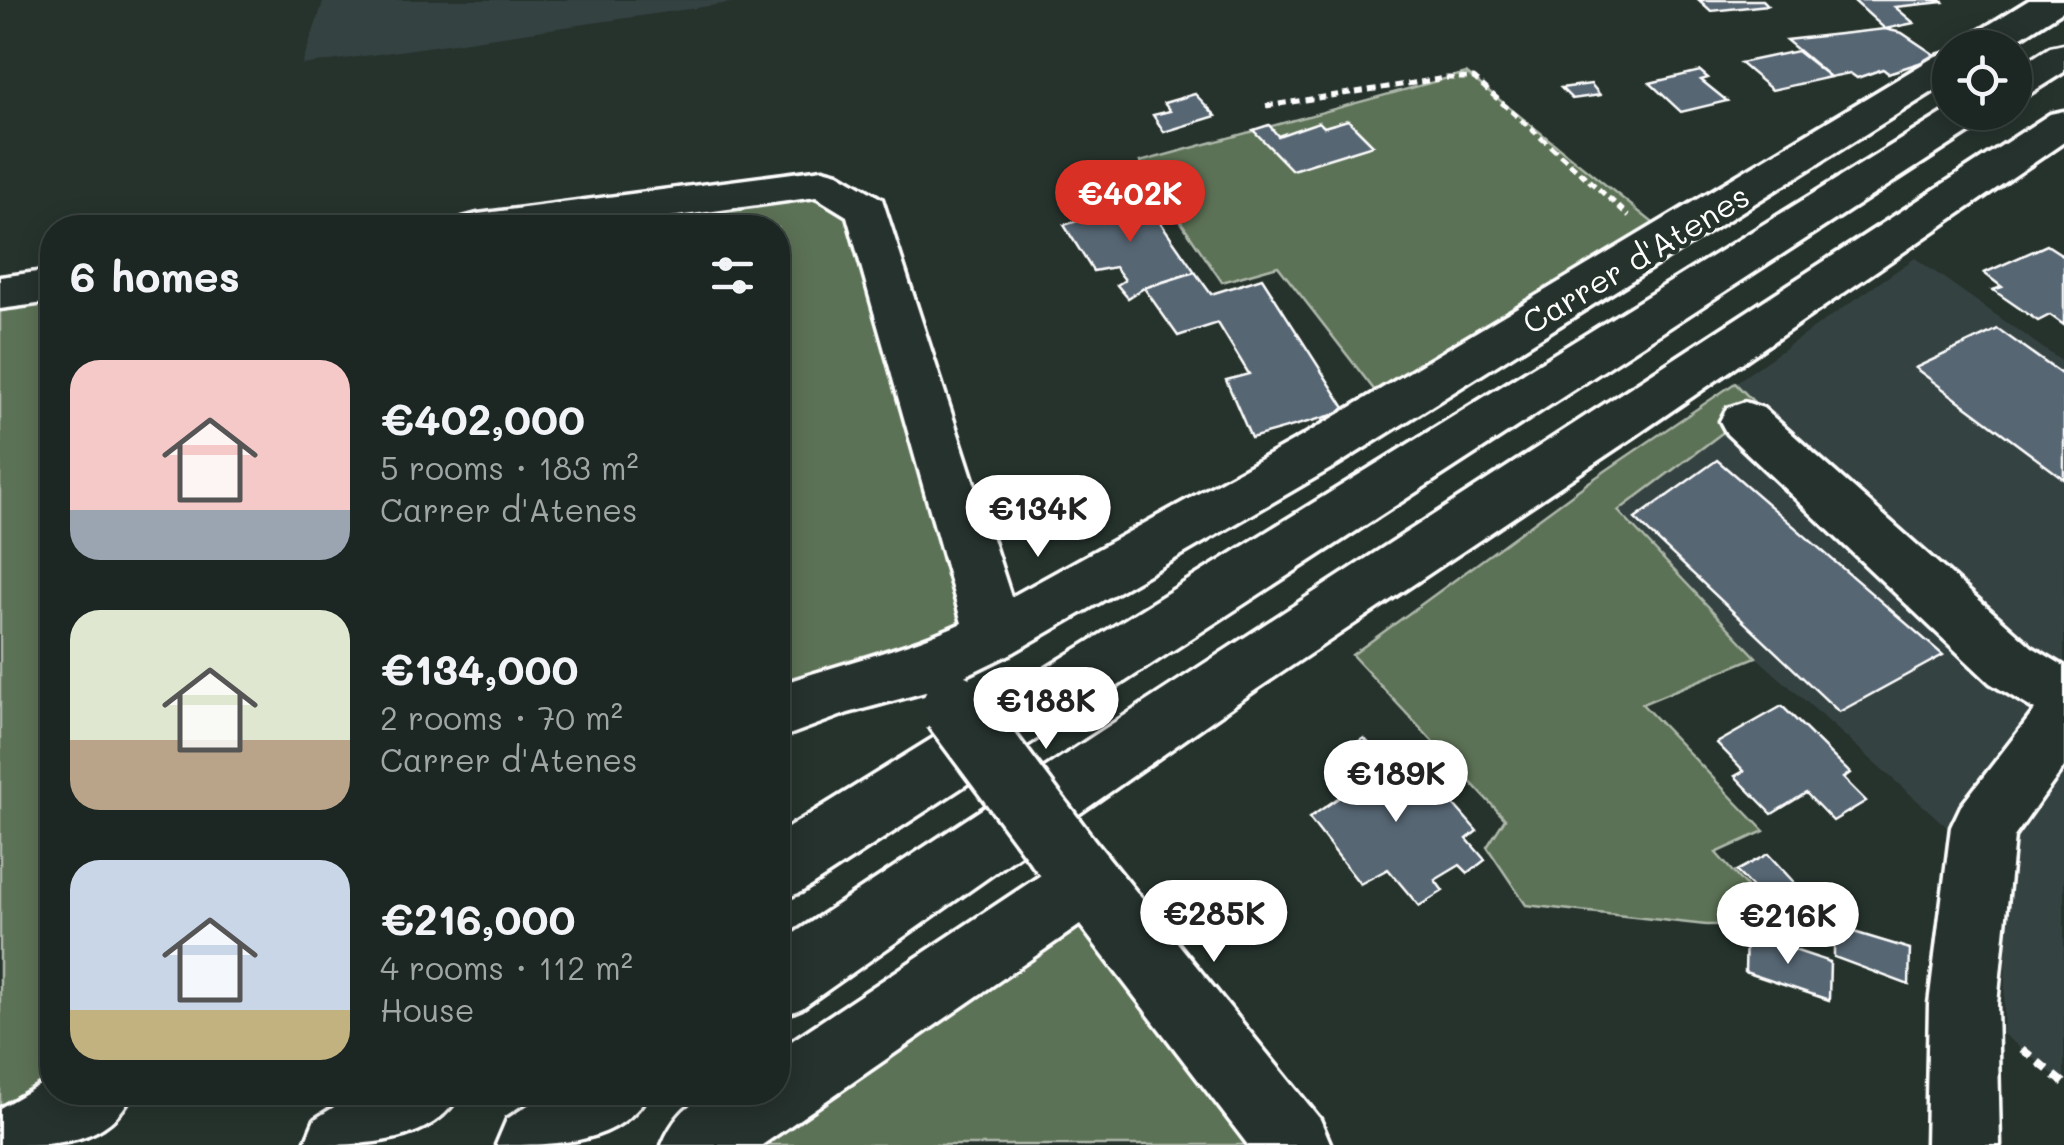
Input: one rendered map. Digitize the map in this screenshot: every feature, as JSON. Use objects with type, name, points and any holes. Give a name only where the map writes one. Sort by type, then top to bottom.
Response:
[{"type":"main road","points":[[2006,30],[2054,0]]},
{"type":"main road","points":[[2032,75],[2064,55]]},
{"type":"main road","name":"Carrer d'Atenes","points":[[790,707],[847,686],[937,688],[994,634],[1320,450],[1932,75]]},
{"type":"main road","points":[[790,976],[1233,673],[2064,124]]},
{"type":"main road","points":[[790,862],[1945,130]]},
{"type":"main road","points":[[576,215],[823,182],[868,209],[994,634]]},
{"type":"main road","points":[[0,293],[40,288]]},
{"type":"main road","points":[[1745,421],[2011,665],[2064,697]]},
{"type":"main road","points":[[937,688],[1294,1145]]},
{"type":"main road","points":[[1964,1145],[1963,1004],[1982,827],[2064,719]]},
{"type":"main road","points":[[790,1082],[1075,867]]},
{"type":"main road","points":[[6,1145],[74,1105]]},
{"type":"main road","points":[[340,1145],[403,1105]]},
{"type":"main road","points":[[534,1145],[594,1105]]},
{"type":"main road","points":[[699,1145],[758,1105]]},
{"type":"path","points":[[1266,106],[1446,78],[1474,78],[1660,243]]},
{"type":"shaded area","points":[[324,0],[750,0],[302,65]]},
{"type":"shaded area","points":[[1915,258],[2064,363],[2064,1083],[2003,1034],[2009,882],[1756,657],[1618,511],[1757,406],[1735,383]]},
{"type":"green space","points":[[1466,73],[1657,226],[1379,396],[1278,266],[1222,282],[1140,162]]},
{"type":"green space","points":[[821,192],[857,219],[963,625],[790,678],[790,215],[650,215]]},
{"type":"green space","points":[[40,296],[40,1097],[0,1120],[0,301]]},
{"type":"green space","points":[[1735,383],[1758,406],[1618,511],[1756,657],[1642,704],[1764,831],[1716,853],[1779,924],[1706,925],[1526,905],[1487,847],[1505,819],[1352,655],[1589,482]]},
{"type":"green space","points":[[1082,918],[1254,1145],[761,1145]]},
{"type":"building","points":[[1699,0],[1763,0],[1768,5],[1711,11]]},
{"type":"building","points":[[1853,0],[1943,2],[1895,7],[1914,23],[1885,29]]},
{"type":"building","points":[[1885,29],[1902,33],[1932,53],[1932,59],[1888,73],[1883,69],[1857,78],[1850,73],[1830,77],[1786,40]]},
{"type":"building","points":[[1797,51],[1830,77],[1772,90],[1740,63]]},
{"type":"building","points":[[1700,71],[1708,78],[1701,80],[1727,101],[1681,112],[1650,83]]},
{"type":"building","points":[[1591,84],[1600,95],[1572,99],[1561,88]]},
{"type":"building","points":[[1195,94],[1216,116],[1164,132],[1153,115],[1170,111],[1164,103]]},
{"type":"building","points":[[1348,120],[1373,145],[1292,170],[1253,130],[1269,125],[1278,136],[1319,122],[1324,127]]},
{"type":"building","points":[[1140,193],[1195,272],[1144,288],[1128,298],[1117,285],[1125,280],[1115,267],[1093,271],[1064,225],[1103,213],[1099,205]]},
{"type":"building","points":[[2047,245],[2064,256],[2064,325],[2050,315],[2038,321],[1993,290],[2002,287],[1984,273]]},
{"type":"building","points":[[1195,272],[1211,294],[1262,278],[1347,411],[1251,438],[1226,380],[1249,374],[1218,323],[1178,336],[1144,288]]},
{"type":"building","points":[[1998,329],[2064,376],[2064,479],[1915,368]]},
{"type":"building","points":[[1717,460],[1943,655],[1839,712],[1635,519]]},
{"type":"building","points":[[1782,706],[1850,773],[1843,778],[1866,801],[1833,821],[1806,793],[1772,814],[1735,776],[1744,771],[1717,743]]},
{"type":"building","points":[[1364,738],[1389,766],[1411,756],[1477,831],[1467,839],[1485,860],[1468,873],[1460,865],[1435,880],[1443,891],[1419,906],[1388,869],[1360,884],[1309,818],[1360,783],[1335,756]]},
{"type":"building","points":[[1768,854],[1813,903],[1782,918],[1736,871]]},
{"type":"building","points":[[1834,926],[1910,949],[1909,985],[1834,957]]},
{"type":"building","points":[[1746,934],[1830,962],[1829,1000],[1745,972]]}]
